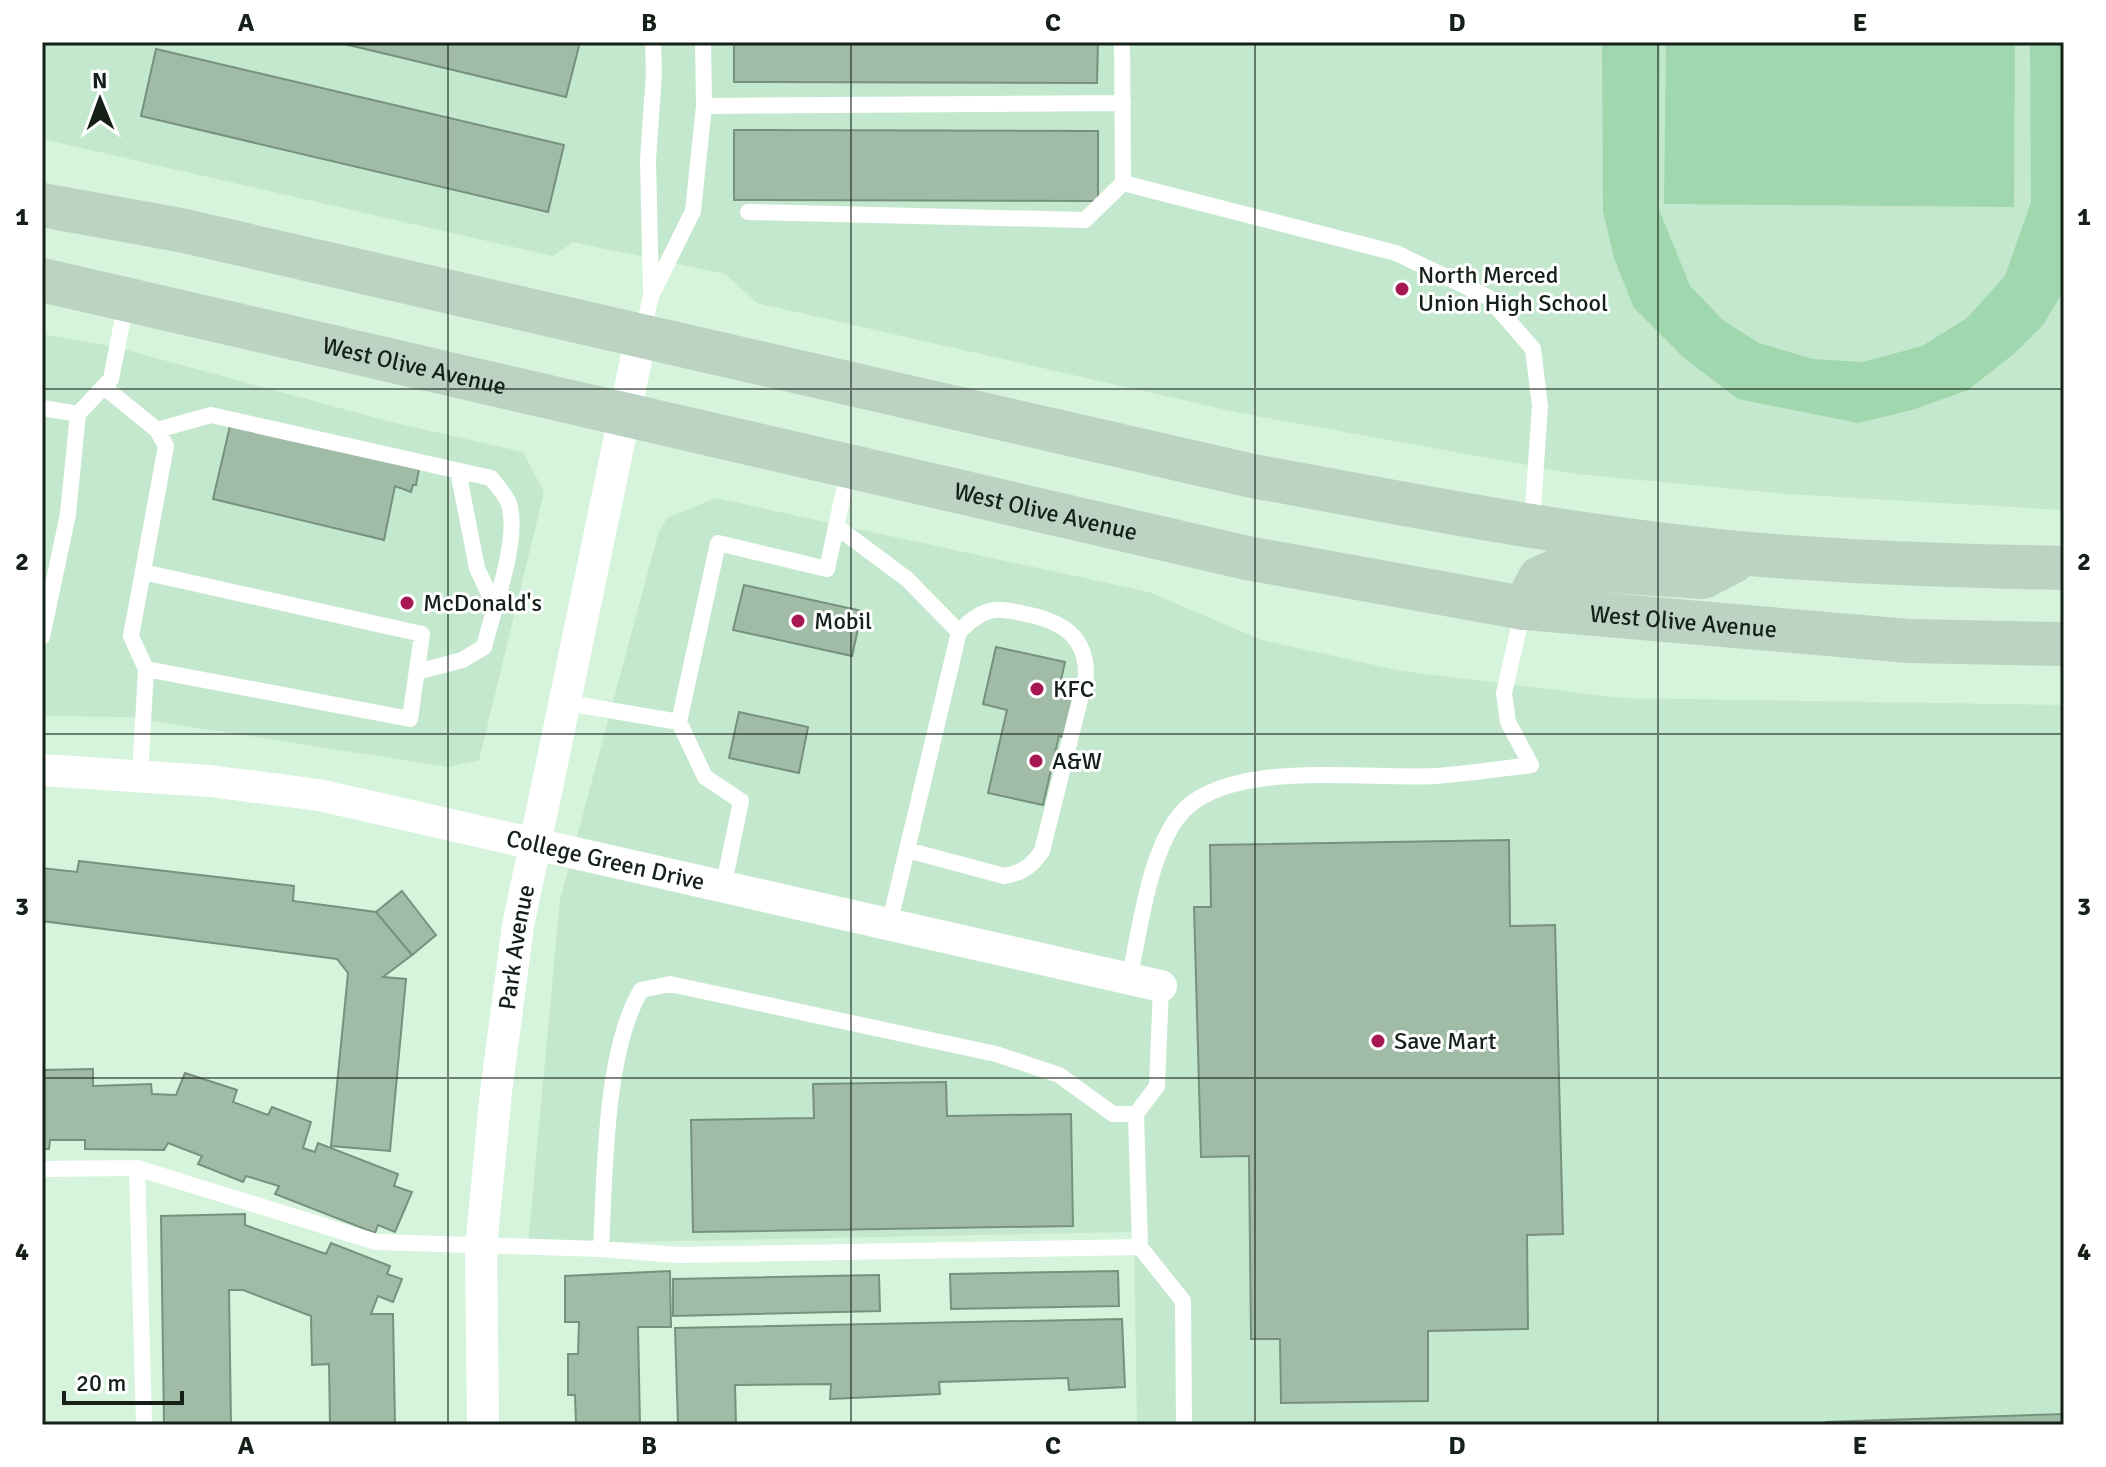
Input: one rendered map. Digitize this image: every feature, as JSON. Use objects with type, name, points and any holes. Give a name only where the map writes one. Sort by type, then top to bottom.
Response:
[{"type":"main road","points":[[42,205],[646,316],[1248,475],[1532,525],[1748,554],[1924,565],[2064,568]]},
{"type":"main road","name":"West Olive Avenue","points":[[42,280],[1247,558],[1524,608],[1909,641],[2064,644]]},
{"type":"main road","points":[[1524,608],[1540,578],[1563,568],[1703,577],[1748,554]]},
{"type":"street","name":"Park Avenue","points":[[483,1425],[481,1248],[496,1092],[533,844],[646,316]]},
{"type":"street","name":"College Green Drive","points":[[42,770],[140,776],[319,795],[1161,986]]},
{"type":"lane","points":[[646,316],[653,42]]},
{"type":"lane","points":[[646,316],[693,211],[704,106],[703,42]]},
{"type":"lane","points":[[748,212],[1085,220],[1123,183],[1122,42]]},
{"type":"lane","points":[[704,106],[1123,103]]},
{"type":"lane","points":[[1123,183],[1396,253],[1488,297],[1533,349],[1540,406],[1532,525]]},
{"type":"lane","points":[[42,637],[68,514],[78,414],[111,379],[127,300]]},
{"type":"lane","points":[[104,387],[157,430],[166,446],[131,636],[134,649],[146,669],[140,776]]},
{"type":"lane","points":[[42,408],[78,414]]},
{"type":"lane","points":[[157,430],[211,415],[491,478],[509,502],[510,550],[484,647],[462,660],[417,672]]},
{"type":"lane","points":[[723,888],[741,801],[705,777],[679,722],[718,543],[827,569],[849,465]]},
{"type":"lane","points":[[458,471],[477,568],[494,605]]},
{"type":"lane","points":[[837,527],[907,579],[959,632]]},
{"type":"lane","points":[[143,572],[422,634],[410,719],[146,669]]},
{"type":"lane","points":[[1129,979],[1161,850],[1176,819],[1205,794],[1236,783],[1286,777],[1435,776],[1531,765],[1508,722],[1504,693],[1524,608]]},
{"type":"lane","points":[[889,925],[959,632],[974,617],[992,610],[1038,616],[1060,625],[1078,641],[1087,657],[1086,676],[1042,851],[1033,864],[1017,874],[1004,876],[907,850]]},
{"type":"lane","points":[[562,702],[679,722]]},
{"type":"lane","points":[[601,1249],[609,1113],[626,1015],[641,990],[670,984],[684,986],[996,1054],[1059,1075],[1113,1114],[1136,1114]]},
{"type":"lane","points":[[1161,986],[1157,1086],[1136,1114],[1140,1247],[1183,1301],[1184,1425]]},
{"type":"lane","points":[[137,1168],[144,1425]]},
{"type":"lane","points":[[42,1169],[137,1168],[376,1242],[481,1248],[601,1249],[678,1255],[1140,1247]]},
{"type":"shaded area","name":"North Merced Union High School","points":[[42,42],[2064,42],[2064,510],[1787,494],[1577,474],[1240,413],[757,303],[725,274],[573,242],[553,256],[42,139]]},
{"type":"shaded area","points":[[1602,42],[1660,42],[1659,209],[1690,286],[1724,321],[1759,343],[1813,359],[1863,362],[1922,346],[1967,318],[2005,276],[2031,202],[2030,42],[2064,42],[2064,290],[2043,325],[2015,353],[1968,390],[1912,410],[1858,423],[1738,399],[1684,358],[1634,308],[1614,258],[1603,211]]},
{"type":"shaded area","points":[[1666,42],[2015,42],[2014,207],[1664,204]]},
{"type":"shaded area","points":[[42,334],[115,347],[395,423],[523,452],[544,492],[479,760],[448,767],[127,717],[42,716]]},
{"type":"shaded area","points":[[715,498],[1149,592],[1262,640],[1401,671],[1621,698],[2064,705],[2064,1425],[1137,1425],[1134,1232],[528,1244],[560,900],[658,534],[667,518]]},
{"type":"building","points":[[336,42],[580,42],[566,97]]},
{"type":"building","points":[[734,42],[1098,42],[1097,83],[734,82]]},
{"type":"building","points":[[156,49],[564,145],[548,212],[141,116]]},
{"type":"building","points":[[734,130],[1098,131],[1098,201],[734,200]]},
{"type":"building","points":[[230,426],[419,469],[416,485],[413,485],[411,492],[395,486],[384,540],[213,499]]},
{"type":"building","name":"Mobil","points":[[744,585],[862,611],[852,656],[733,630]]},
{"type":"building","points":[[996,647],[1065,662],[1061,680],[1071,682],[1068,694],[1076,695],[1067,738],[1059,736],[1043,805],[988,793],[1007,710],[983,704]]},
{"type":"building","points":[[739,712],[808,727],[799,773],[729,758]]},
{"type":"building","name":"Save Mart","points":[[1509,840],[1510,926],[1555,925],[1563,1234],[1527,1235],[1528,1329],[1428,1331],[1428,1401],[1281,1403],[1280,1339],[1251,1339],[1249,1156],[1201,1157],[1194,907],[1211,907],[1210,845]]},
{"type":"building","points":[[79,861],[294,886],[293,901],[376,912],[412,955],[383,977],[406,979],[390,1151],[331,1146],[348,973],[337,959],[42,921],[42,868],[77,872]]},
{"type":"building","points":[[402,891],[436,935],[412,955],[376,912]]},
{"type":"building","points":[[93,1069],[93,1086],[151,1084],[152,1094],[176,1095],[185,1073],[237,1090],[233,1102],[268,1115],[272,1107],[311,1122],[303,1148],[315,1152],[318,1143],[398,1174],[394,1186],[412,1192],[395,1232],[378,1225],[375,1233],[275,1194],[279,1186],[246,1176],[243,1182],[198,1164],[202,1156],[168,1143],[164,1150],[85,1149],[85,1140],[50,1140],[49,1149],[42,1149],[42,1070]]},
{"type":"building","points":[[946,1082],[947,1116],[1071,1114],[1073,1226],[693,1232],[691,1120],[814,1118],[813,1084]]},
{"type":"building","points":[[245,1214],[245,1225],[326,1254],[331,1243],[390,1266],[387,1274],[402,1279],[393,1302],[378,1296],[371,1314],[393,1314],[395,1425],[330,1425],[329,1364],[312,1365],[311,1316],[243,1290],[229,1290],[231,1425],[164,1425],[161,1216]]},
{"type":"building","points":[[670,1271],[671,1327],[638,1327],[640,1425],[576,1425],[575,1395],[568,1395],[568,1354],[578,1354],[579,1322],[565,1322],[565,1276]]},
{"type":"building","points":[[1118,1271],[1119,1306],[951,1309],[950,1274]]},
{"type":"building","points":[[879,1275],[880,1311],[673,1316],[673,1279]]},
{"type":"building","points":[[1122,1319],[1125,1387],[1069,1390],[1068,1378],[939,1382],[940,1394],[830,1399],[831,1384],[735,1385],[736,1425],[678,1425],[675,1328]]},
{"type":"building","points":[[2064,1414],[2064,1425],[1826,1425],[1826,1422]]},
{"type":"place","name":"North Merced Union High School","points":[[1402,289]]},
{"type":"place","name":"McDonald's","points":[[407,603]]},
{"type":"place","name":"Mobil","points":[[798,621]]},
{"type":"place","name":"KFC","points":[[1037,689]]},
{"type":"place","name":"A&W","points":[[1036,761]]},
{"type":"place","name":"Save Mart","points":[[1378,1041]]}]
